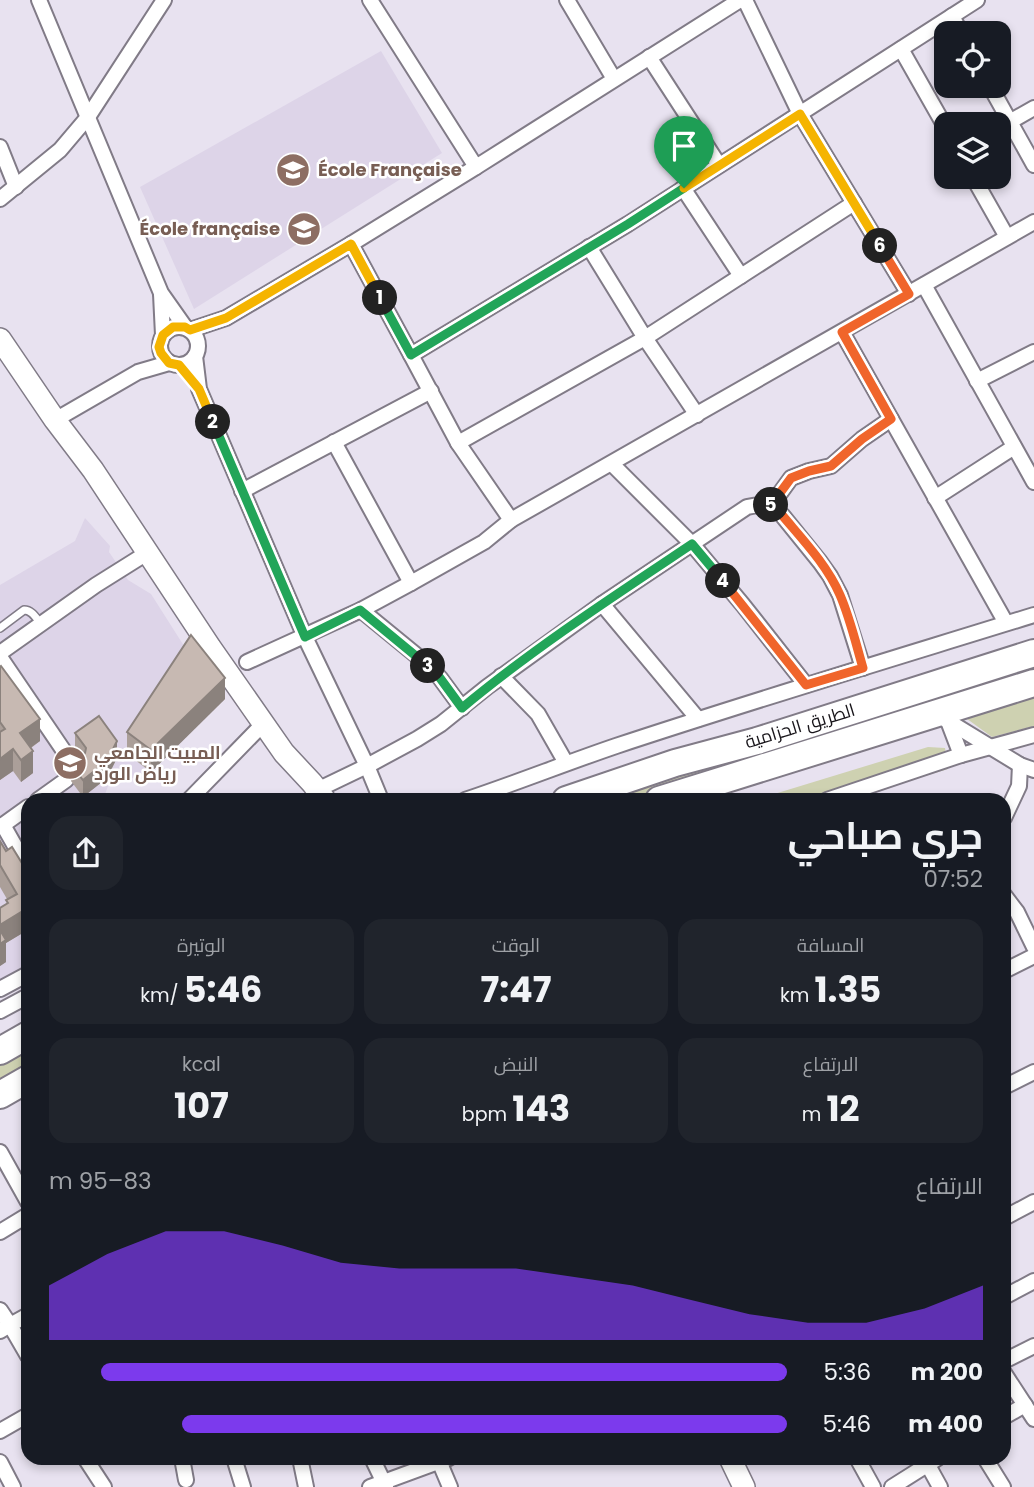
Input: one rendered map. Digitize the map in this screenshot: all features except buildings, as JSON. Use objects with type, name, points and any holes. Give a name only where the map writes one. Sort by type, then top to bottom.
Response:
[{"type":"highway","name":"الطريق الحزامية","points":[[587,793],[675,763],[757,741],[1034,653]]},
{"type":"highway","name":"الطريق الحزامية","points":[[680,793],[769,764],[943,718],[1034,683]]},
{"type":"highway","points":[[0,1051],[21,1039]]},
{"type":"highway","points":[[0,1095],[21,1083]]},
{"type":"main road","points":[[0,339],[93,470],[263,724],[315,793]]},
{"type":"main road","points":[[733,1465],[744,1487]]},
{"type":"street","points":[[38,0],[161,293],[194,334],[199,389],[305,637],[378,793]]},
{"type":"street","points":[[0,199],[60,150],[88,117],[164,0]]},
{"type":"street","points":[[370,0],[476,167]]},
{"type":"street","points":[[567,0],[614,79]]},
{"type":"street","points":[[138,372],[173,327],[187,328],[226,318],[476,167],[742,0],[800,114],[909,294]]},
{"type":"street","points":[[411,355],[684,188],[977,0]]},
{"type":"street","points":[[952,16],[955,21]]},
{"type":"street","points":[[901,48],[937,112]]},
{"type":"street","points":[[649,57],[719,165]]},
{"type":"street","points":[[1011,121],[1034,107]]},
{"type":"street","points":[[1011,133],[1034,165]]},
{"type":"street","points":[[0,147],[16,187]]},
{"type":"street","points":[[684,188],[741,276]]},
{"type":"street","points":[[980,189],[1007,237]]},
{"type":"street","points":[[458,443],[645,338],[854,204]]},
{"type":"street","points":[[247,662],[305,637],[411,583],[484,542],[511,520],[1034,222]]},
{"type":"street","points":[[351,244],[458,443],[511,520]]},
{"type":"street","points":[[589,247],[645,338],[697,415]]},
{"type":"street","points":[[924,285],[1034,482]]},
{"type":"street","points":[[161,293],[161,341],[164,359],[174,364],[199,389]]},
{"type":"street","points":[[55,419],[138,372],[186,364],[226,318]]},
{"type":"street","points":[[842,332],[1006,623]]},
{"type":"street","points":[[977,381],[1034,352]]},
{"type":"street","points":[[242,491],[431,391]]},
{"type":"street","points":[[770,507],[791,478],[831,466],[862,439],[891,419]]},
{"type":"street","points":[[334,442],[411,583]]},
{"type":"street","points":[[935,498],[1014,447]]},
{"type":"street","points":[[612,464],[692,544],[806,685]]},
{"type":"street","points":[[322,793],[441,724],[602,604],[747,507],[760,504],[777,510],[830,576],[846,611],[863,668]]},
{"type":"street","points":[[48,793],[72,773],[72,763],[0,655],[96,585],[147,553]]},
{"type":"street","points":[[602,604],[698,719]]},
{"type":"street","points":[[360,610],[427,664],[462,708]]},
{"type":"street","points":[[487,793],[698,719],[1034,615]]},
{"type":"street","points":[[501,677],[538,714],[566,763]]},
{"type":"street","points":[[943,718],[1027,768],[1011,803]]},
{"type":"street","points":[[943,718],[961,755]]},
{"type":"street","points":[[196,793],[263,724]]},
{"type":"street","points":[[848,793],[961,755],[1034,735]]},
{"type":"street","points":[[21,812],[2,826],[21,857]]},
{"type":"street","points":[[1011,904],[1034,947]]},
{"type":"street","points":[[1011,968],[1034,956]]},
{"type":"street","points":[[0,989],[21,978]]},
{"type":"street","points":[[0,1011],[21,1000]]},
{"type":"street","points":[[1011,1084],[1034,1072]]},
{"type":"street","points":[[0,1152],[21,1190]]},
{"type":"street","points":[[1011,1214],[1034,1202]]},
{"type":"street","points":[[0,1232],[21,1219]]},
{"type":"street","points":[[1011,1293],[1034,1281]]},
{"type":"street","points":[[0,1310],[5,1328],[21,1347]]},
{"type":"street","points":[[5,1328],[21,1319]]},
{"type":"street","points":[[1011,1358],[1034,1346]]},
{"type":"street","points":[[1011,1383],[1031,1413],[1011,1416]]},
{"type":"street","points":[[0,1431],[21,1419]]},
{"type":"street","points":[[0,1462],[13,1487]]},
{"type":"street","points":[[90,1465],[104,1487]]},
{"type":"street","points":[[183,1465],[186,1479]]},
{"type":"street","points":[[236,1465],[243,1487]]},
{"type":"street","points":[[301,1465],[306,1487]]},
{"type":"street","points":[[374,1465],[380,1485],[431,1465]]},
{"type":"street","points":[[445,1465],[450,1487]]},
{"type":"street","points":[[861,1465],[873,1487]]},
{"type":"street","points":[[892,1487],[923,1465]]},
{"type":"street","points":[[932,1465],[940,1487]]},
{"type":"street","points":[[989,1465],[1003,1487]]},
{"type":"lane","points":[[0,628],[24,610],[31,611],[41,624]]},
{"type":"shaded area","name":"École Française","points":[[381,51],[442,153],[194,309],[140,187]]},
{"type":"shaded area","name":"المبيت الجامعي رياض الورد","points":[[85,518],[110,546],[109,552],[128,580],[151,594],[191,657],[127,754],[151,772],[108,786],[106,793],[21,793],[21,983],[0,995],[0,585],[75,541]]},
{"type":"green space","points":[[1034,662],[1034,674],[652,793],[616,793]]},
{"type":"green space","points":[[1034,694],[1034,726],[992,737],[963,716]]},
{"type":"green space","points":[[928,747],[945,748],[948,769],[869,793],[778,793]]},
{"type":"green space","points":[[21,1050],[21,1076],[0,1088],[0,1062]]},
{"type":"place","name":"École Française","points":[[293,170]]},
{"type":"place","name":"École française","points":[[304,229]]},
{"type":"place","name":"المبيت الجامعي رياض الورد","points":[[70,763]]},
{"type":"route","points":[[800,114],[909,294],[842,332],[891,419],[862,439],[831,466],[791,478],[770,507],[782,515],[830,576],[846,611],[863,668],[806,685],[692,544],[602,604],[462,708],[427,664],[360,610],[305,637],[199,389],[179,365],[169,363],[161,353],[160,340],[167,330],[178,326],[190,330],[226,318],[351,244],[411,355],[684,188],[800,114]]}]
